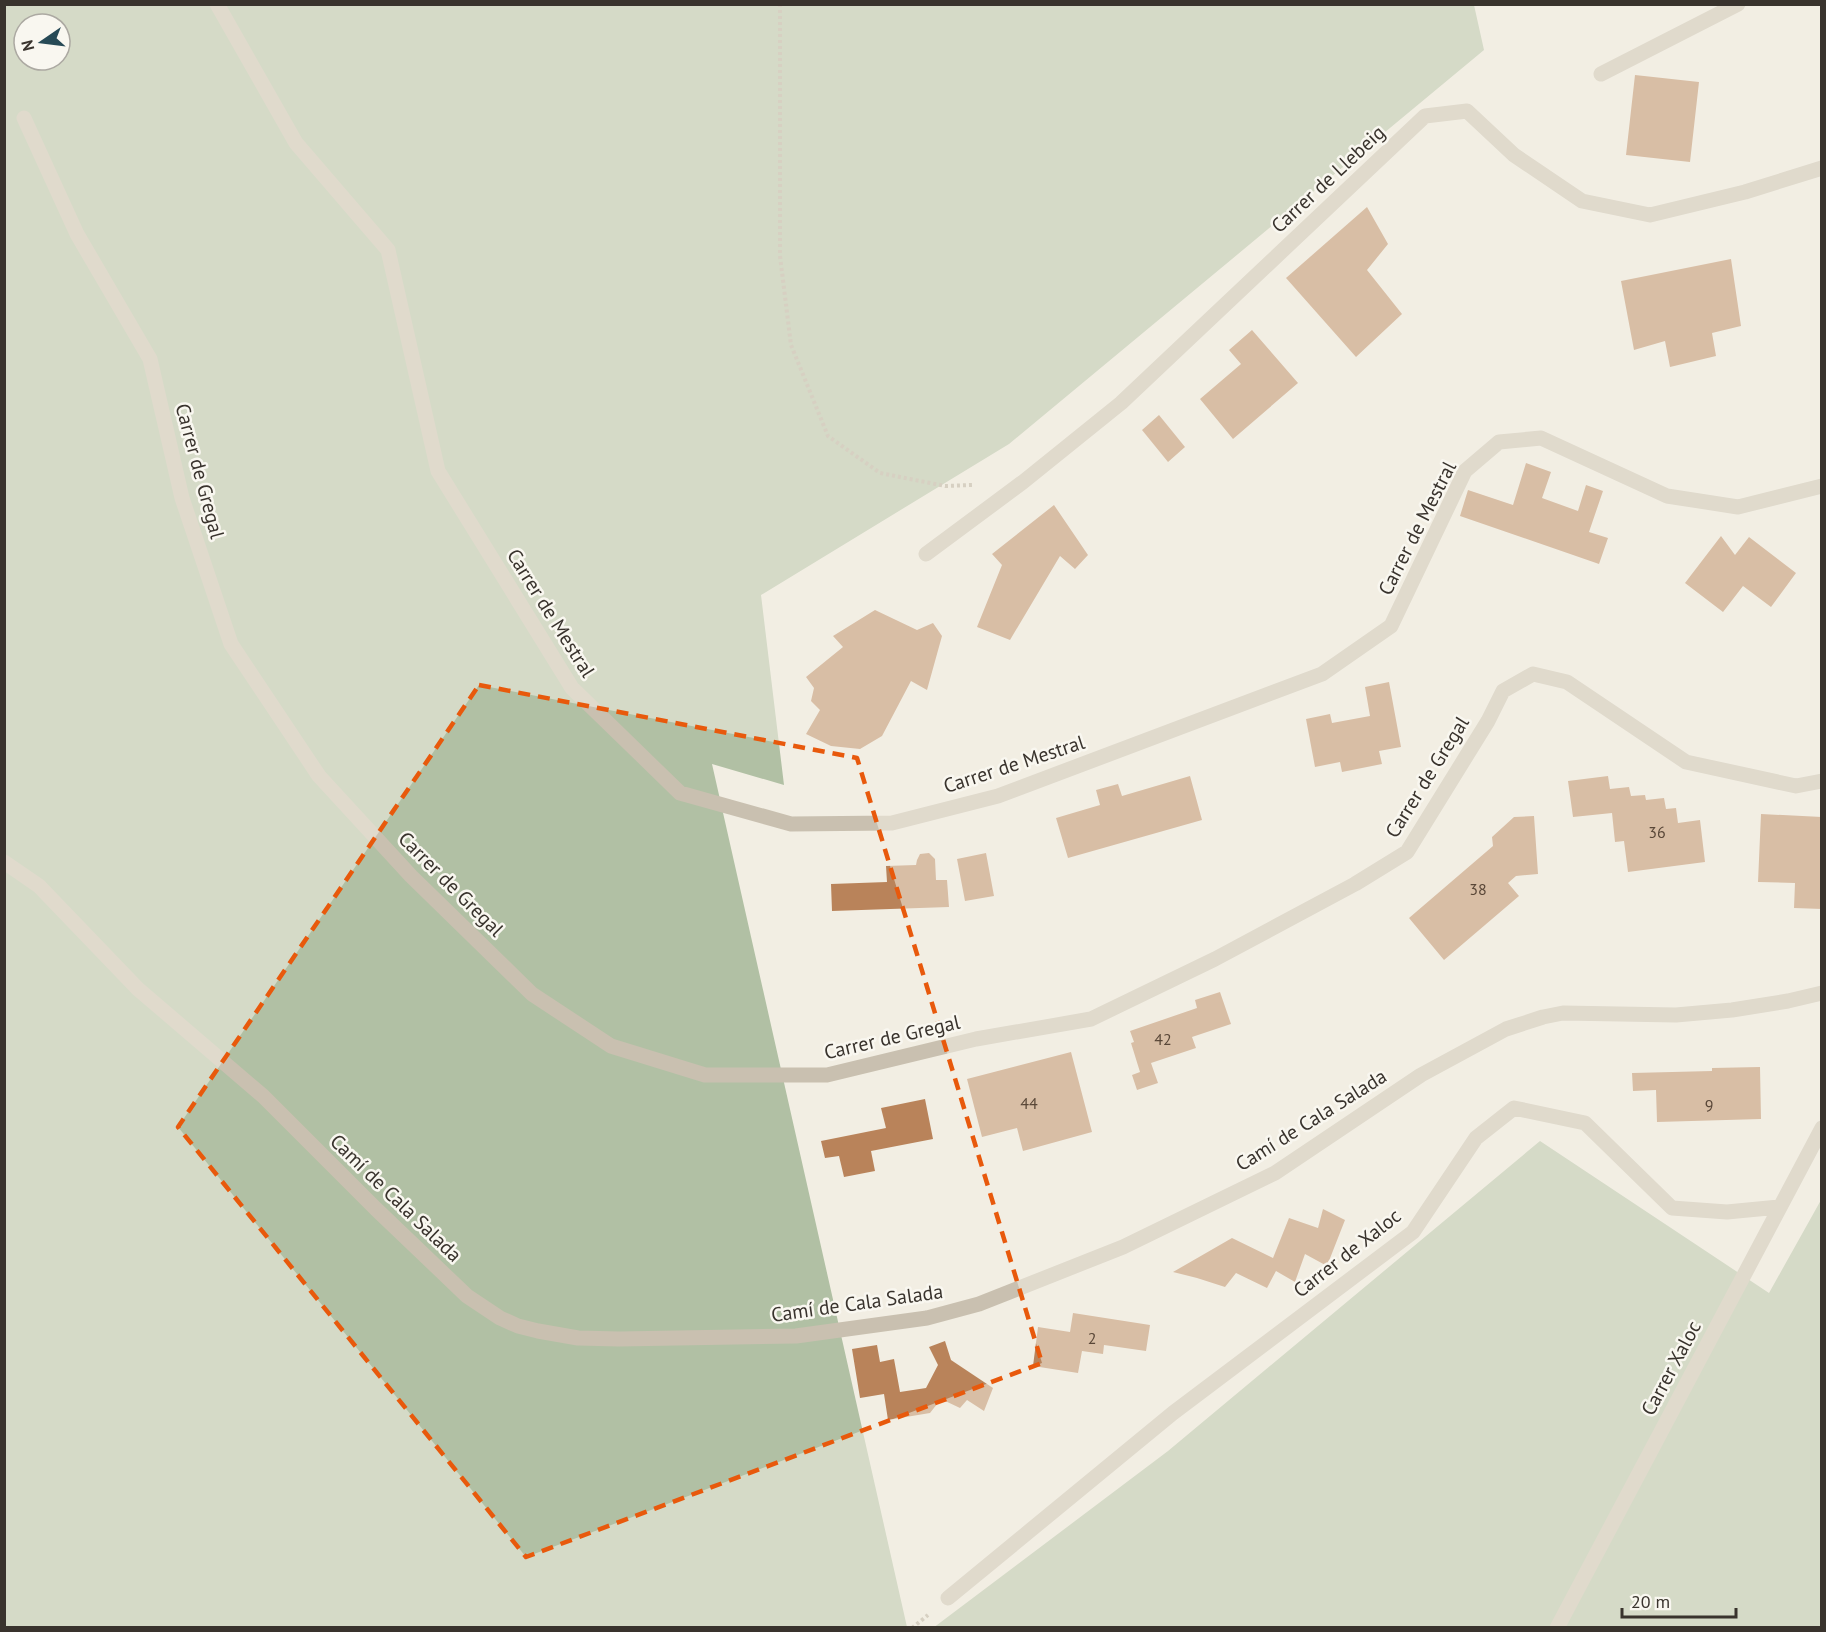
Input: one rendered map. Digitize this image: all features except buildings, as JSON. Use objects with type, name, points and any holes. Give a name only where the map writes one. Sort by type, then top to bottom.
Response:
[{"type":"street","name":"Carrer de Mestral","points":[[217,4],[296,143],[388,250],[438,471],[572,688],[680,793],[792,824],[892,823],[998,796],[1322,674],[1391,626],[1465,471],[1499,442],[1541,438],[1667,496],[1738,507],[1821,486]]},
{"type":"street","points":[[1601,74],[1738,4]]},
{"type":"street","name":"Carrer de Llebeig","points":[[926,554],[1023,483],[1121,403],[1425,116],[1467,111],[1514,156],[1582,201],[1650,215],[1745,192],[1821,168]]},
{"type":"street","name":"Carrer de Gregal","points":[[24,118],[77,234],[150,358],[182,498],[231,644],[319,776],[411,876],[532,994],[611,1046],[705,1075],[826,1075],[976,1039],[1091,1019],[1215,959],[1355,884],[1407,852],[1488,721],[1503,691],[1533,674],[1566,682],[1686,762],[1796,786],[1821,781]]},
{"type":"street","name":"Camí de Cala Salada","points":[[4,862],[39,886],[138,988],[263,1096],[467,1296],[500,1318],[518,1326],[578,1338],[796,1336],[927,1318],[979,1304],[1123,1247],[1275,1173],[1421,1075],[1506,1029],[1563,1013],[1676,1015],[1732,1010],[1821,993]]},
{"type":"street","name":"Carrer de Xaloc","points":[[948,1598],[1173,1413],[1413,1232],[1476,1138],[1514,1108],[1585,1123],[1672,1208],[1727,1212],[1779,1208]]},
{"type":"street","name":"Carrer Xaloc","points":[[1557,1628],[1821,1128]]},
{"type":"path","points":[[780,4],[782,267],[791,345],[828,436],[880,473],[945,486],[1023,483]]},
{"type":"highlighted area","points":[[479,685],[857,758],[1042,1363],[526,1557],[178,1127]]},
{"type":"green space","points":[[5,5],[1474,5],[1484,50],[1009,444],[761,595],[784,785],[712,764],[907,1627],[5,1628]]},
{"type":"green space","points":[[1540,1141],[1769,1293],[1821,1200],[1821,1627],[933,1628],[1168,1451]]}]
